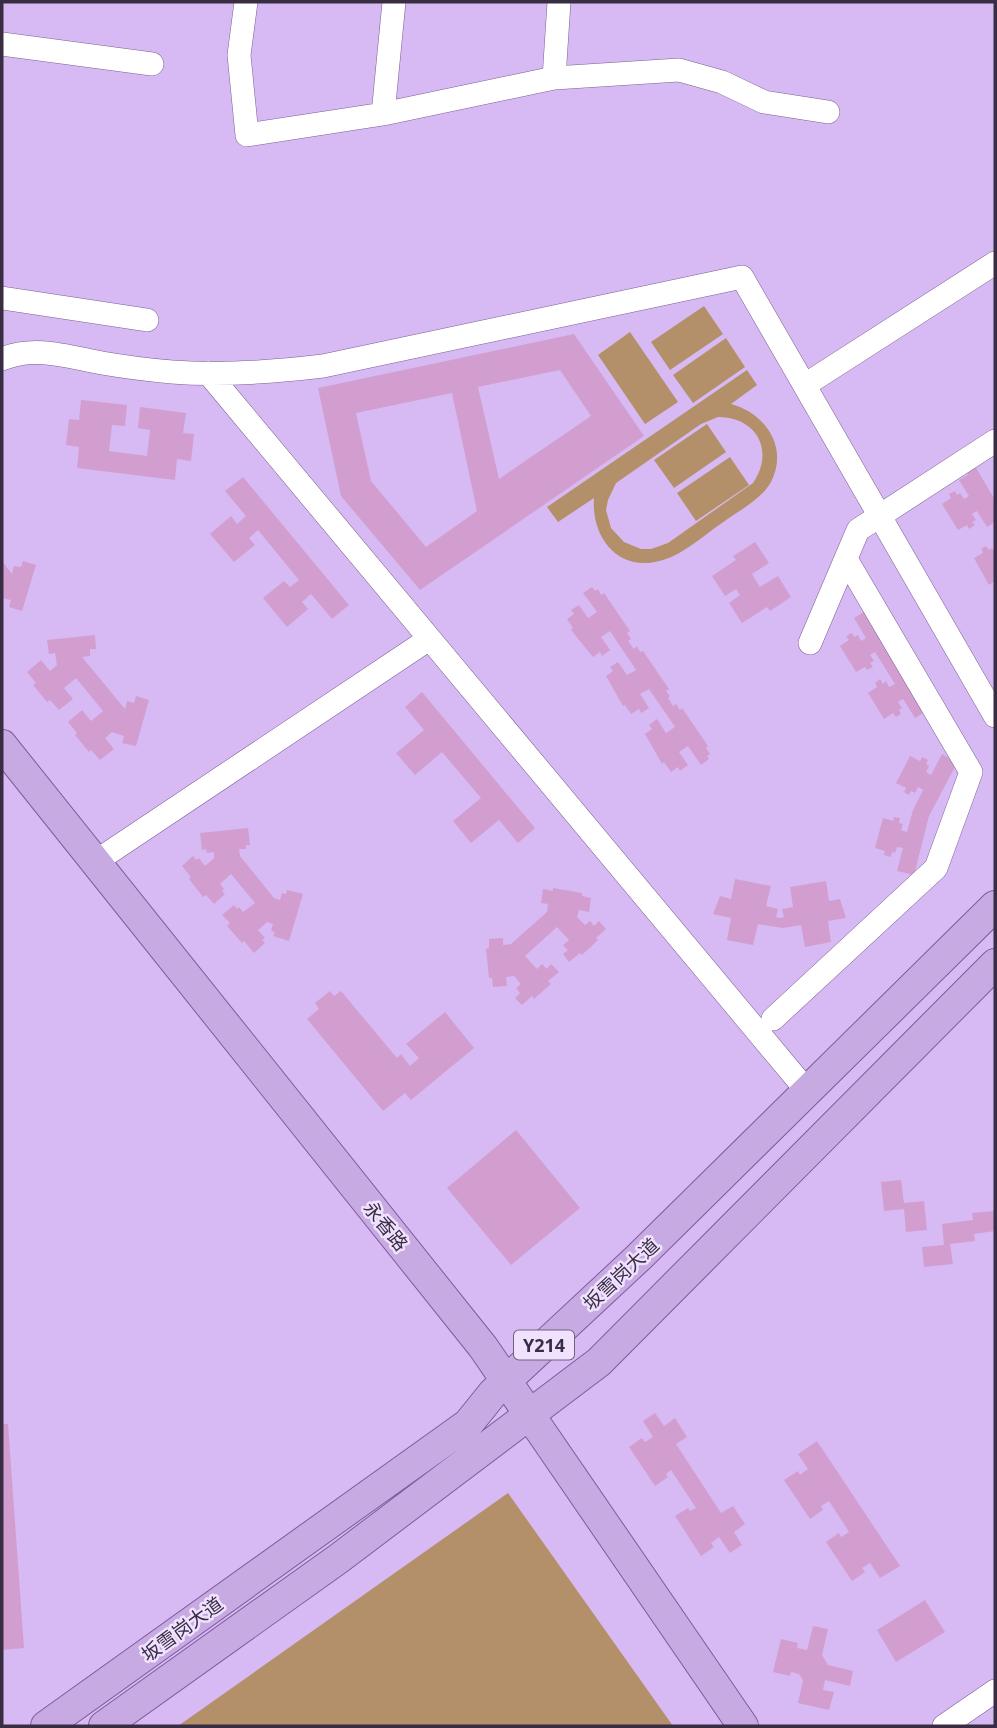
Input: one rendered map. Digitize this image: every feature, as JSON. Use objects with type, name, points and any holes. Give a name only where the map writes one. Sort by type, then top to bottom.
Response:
[{"type":"main road","name":"永香路","points":[[2,745],[474,1336],[499,1387],[743,1726]]},
{"type":"main road","name":"永香路","points":[[2,775],[462,1350],[499,1387]]},
{"type":"main road","name":"坂雪岗大道","points":[[46,1726],[468,1424],[499,1387],[638,1258],[995,906]]},
{"type":"main road","name":"坂雪岗大道","points":[[104,1726],[338,1559],[599,1362],[995,964]]},
{"type":"main road","name":"永香路","points":[[523,1421],[723,1726]]},
{"type":"street","points":[[246,2],[239,55],[247,135],[383,114],[554,79],[679,70],[722,82],[764,102],[828,112]]},
{"type":"street","points":[[383,114],[394,2]]},
{"type":"street","points":[[554,79],[559,2]]},
{"type":"street","points":[[2,44],[152,64]]},
{"type":"street","points":[[805,385],[995,263]]},
{"type":"street","points":[[2,359],[45,352],[138,368],[208,373],[249,373],[323,366],[743,277],[995,716]]},
{"type":"street","points":[[2,298],[147,320]]},
{"type":"street","points":[[208,373],[807,1091]]},
{"type":"street","points":[[810,643],[858,530],[995,441]]},
{"type":"street","points":[[773,1019],[936,867],[971,772],[846,559]]},
{"type":"street","points":[[95,862],[429,639]]},
{"type":"street","points":[[944,1726],[995,1691]]},
{"type":"shaded area","points":[[704,306],[723,334],[670,370],[651,342]]},
{"type":"shaded area","points":[[630,332],[678,402],[645,424],[598,355]]},
{"type":"shaded area","points":[[726,338],[745,367],[693,403],[673,375]]},
{"type":"shaded area","points":[[747,370],[757,385],[731,404],[754,415],[770,433],[777,456],[771,482],[755,500],[679,553],[647,563],[633,562],[621,557],[603,539],[597,527],[594,498],[558,522],[547,507]],"holes":[[[718,417],[732,419],[752,429],[762,448],[759,471],[753,483],[668,543],[651,549],[641,549],[624,542],[611,528],[606,510],[616,483],[701,424]]]},
{"type":"shaded area","points":[[707,424],[726,452],[674,488],[654,460]]},
{"type":"shaded area","points":[[730,457],[749,485],[696,521],[677,493]]},
{"type":"shaded area","points":[[508,1493],[673,1726],[178,1726]]},
{"type":"building","points":[[574,334],[644,436],[420,590],[341,496],[318,388]],"holes":[[[560,370],[591,416],[499,479],[478,387]],[[452,393],[477,511],[426,547],[371,481],[356,413]]]},
{"type":"building","points":[[81,400],[127,405],[125,426],[112,425],[109,451],[147,456],[150,430],[138,428],[140,407],[186,413],[183,433],[194,434],[191,461],[177,459],[175,480],[77,468],[79,447],[66,445],[69,419],[79,420]]},
{"type":"building","points":[[975,466],[995,500],[995,522],[987,527],[977,511],[972,514],[976,520],[972,522],[975,525],[969,529],[967,525],[958,530],[942,504],[951,498],[949,494],[955,491],[964,499],[969,496],[959,480],[968,475],[966,471]]},
{"type":"building","points":[[243,477],[349,605],[332,619],[311,594],[302,602],[308,609],[287,627],[263,598],[284,581],[290,587],[299,580],[258,530],[249,538],[255,545],[234,562],[210,534],[231,516],[237,524],[246,516],[225,491]]},
{"type":"building","points":[[755,542],[769,563],[752,574],[760,587],[778,576],[791,597],[770,611],[767,607],[742,623],[729,603],[740,595],[736,589],[725,596],[712,576],[736,560],[733,556]]},
{"type":"building","points":[[986,546],[989,550],[992,548],[995,553],[995,581],[989,585],[974,558],[983,553],[981,549]]},
{"type":"building","points":[[2,561],[12,574],[14,566],[21,567],[23,561],[36,565],[22,611],[9,607],[11,600],[2,598]]},
{"type":"building","points":[[592,587],[595,591],[598,589],[601,595],[604,593],[630,631],[627,633],[631,639],[628,641],[634,649],[637,646],[640,652],[643,651],[669,689],[666,691],[673,706],[676,704],[680,710],[682,708],[708,746],[706,748],[710,754],[707,756],[709,759],[701,765],[688,746],[679,752],[688,765],[680,771],[678,767],[671,772],[664,762],[662,764],[645,734],[652,729],[649,725],[657,719],[666,733],[675,727],[649,689],[640,694],[649,708],[641,713],[639,709],[631,714],[625,705],[623,706],[606,676],[613,671],[610,667],[618,662],[627,675],[636,670],[610,631],[601,637],[610,650],[602,656],[600,652],[593,657],[571,630],[573,628],[567,619],[574,614],[571,610],[579,605],[588,618],[597,612],[583,593]]},
{"type":"building","points":[[869,609],[930,709],[915,718],[903,699],[898,702],[902,708],[899,710],[901,714],[896,717],[893,713],[884,719],[868,693],[877,687],[875,683],[880,679],[883,684],[886,681],[889,687],[895,684],[875,652],[870,655],[874,661],[870,663],[873,667],[867,670],[865,667],[856,672],[840,646],[849,640],[846,636],[852,633],[854,637],[858,635],[861,641],[866,638],[854,618]]},
{"type":"building","points":[[95,635],[96,649],[90,649],[90,656],[82,657],[125,709],[127,701],[134,703],[136,696],[149,700],[136,746],[122,743],[124,736],[112,732],[105,738],[114,749],[100,760],[91,750],[89,752],[68,722],[82,710],[91,721],[103,711],[76,678],[64,688],[73,699],[59,710],[50,700],[47,702],[33,685],[36,683],[27,672],[41,660],[50,671],[57,665],[55,653],[49,654],[47,640]]},
{"type":"building","points":[[422,692],[535,828],[518,843],[499,820],[471,843],[453,821],[481,798],[442,752],[415,775],[396,753],[424,730],[405,707]]},
{"type":"building","points":[[942,754],[957,763],[929,816],[914,875],[897,871],[903,848],[897,847],[891,857],[884,855],[885,851],[875,848],[883,818],[893,821],[894,817],[900,818],[899,823],[903,824],[901,830],[907,832],[913,810],[923,790],[918,787],[915,793],[911,791],[909,795],[904,792],[906,788],[896,783],[910,756],[920,761],[922,757],[928,760],[926,772],[931,775]]},
{"type":"building","points":[[248,828],[250,845],[246,845],[246,849],[239,849],[240,856],[274,898],[280,900],[282,893],[286,894],[287,890],[303,894],[289,941],[273,936],[273,924],[267,922],[258,930],[265,938],[262,940],[265,943],[254,953],[227,926],[230,923],[222,915],[234,905],[243,912],[255,903],[231,874],[220,884],[225,894],[214,904],[206,895],[203,897],[182,866],[193,856],[196,860],[199,858],[205,866],[214,858],[214,852],[207,853],[206,849],[202,850],[200,833]]},
{"type":"building","points":[[735,879],[771,886],[766,906],[778,909],[776,917],[781,918],[784,917],[782,909],[793,907],[790,887],[826,881],[829,901],[840,899],[846,918],[828,921],[831,942],[805,947],[801,925],[783,928],[758,924],[753,945],[727,940],[731,918],[713,914],[720,896],[731,899]]},
{"type":"building","points":[[553,888],[582,893],[582,896],[591,898],[589,912],[579,910],[577,917],[585,925],[590,921],[594,926],[599,921],[606,929],[582,955],[580,953],[569,962],[563,954],[568,950],[563,945],[569,940],[557,927],[525,956],[537,969],[542,964],[547,969],[551,964],[559,972],[548,981],[551,984],[534,999],[532,996],[522,1005],[515,998],[520,993],[516,988],[521,984],[514,976],[506,977],[507,986],[493,987],[492,978],[489,978],[486,949],[489,948],[489,939],[503,938],[503,945],[511,944],[547,912],[548,904],[541,903],[543,889],[553,891]]},
{"type":"building","points":[[330,991],[334,996],[341,991],[397,1058],[401,1054],[410,1066],[419,1058],[406,1044],[445,1012],[474,1048],[411,1100],[405,1093],[383,1111],[307,1019],[319,1009],[315,1003]]},
{"type":"building","points":[[516,1130],[580,1208],[511,1265],[447,1188]]},
{"type":"building","points":[[901,1180],[904,1203],[924,1201],[927,1230],[906,1232],[904,1209],[884,1211],[881,1182]]},
{"type":"building","points":[[995,1211],[995,1231],[974,1234],[975,1241],[950,1244],[953,1264],[924,1267],[922,1247],[944,1245],[942,1224],[973,1220],[972,1213]]},
{"type":"building","points":[[655,1413],[664,1426],[675,1418],[687,1437],[676,1444],[721,1513],[733,1506],[745,1524],[734,1532],[742,1545],[730,1553],[719,1537],[711,1543],[714,1547],[701,1556],[675,1516],[688,1508],[690,1511],[696,1508],[671,1470],[666,1474],[668,1477],[655,1486],[629,1447],[642,1438],[645,1442],[653,1437],[643,1421]]},
{"type":"building","points":[[2,1424],[8,1424],[24,1648],[2,1650]]},
{"type":"building","points":[[817,1441],[900,1566],[880,1578],[870,1563],[862,1568],[865,1572],[852,1581],[826,1542],[839,1533],[841,1537],[849,1532],[829,1501],[821,1506],[823,1510],[810,1519],[784,1480],[798,1471],[800,1475],[808,1469],[798,1454]]},
{"type":"building","points":[[925,1600],[945,1632],[896,1662],[877,1630]]},
{"type":"building","points":[[813,1626],[828,1629],[822,1655],[828,1665],[853,1671],[850,1686],[825,1680],[823,1690],[834,1692],[829,1710],[798,1703],[803,1680],[799,1674],[791,1672],[790,1676],[773,1672],[781,1639],[798,1643],[797,1648],[807,1650]]}]
